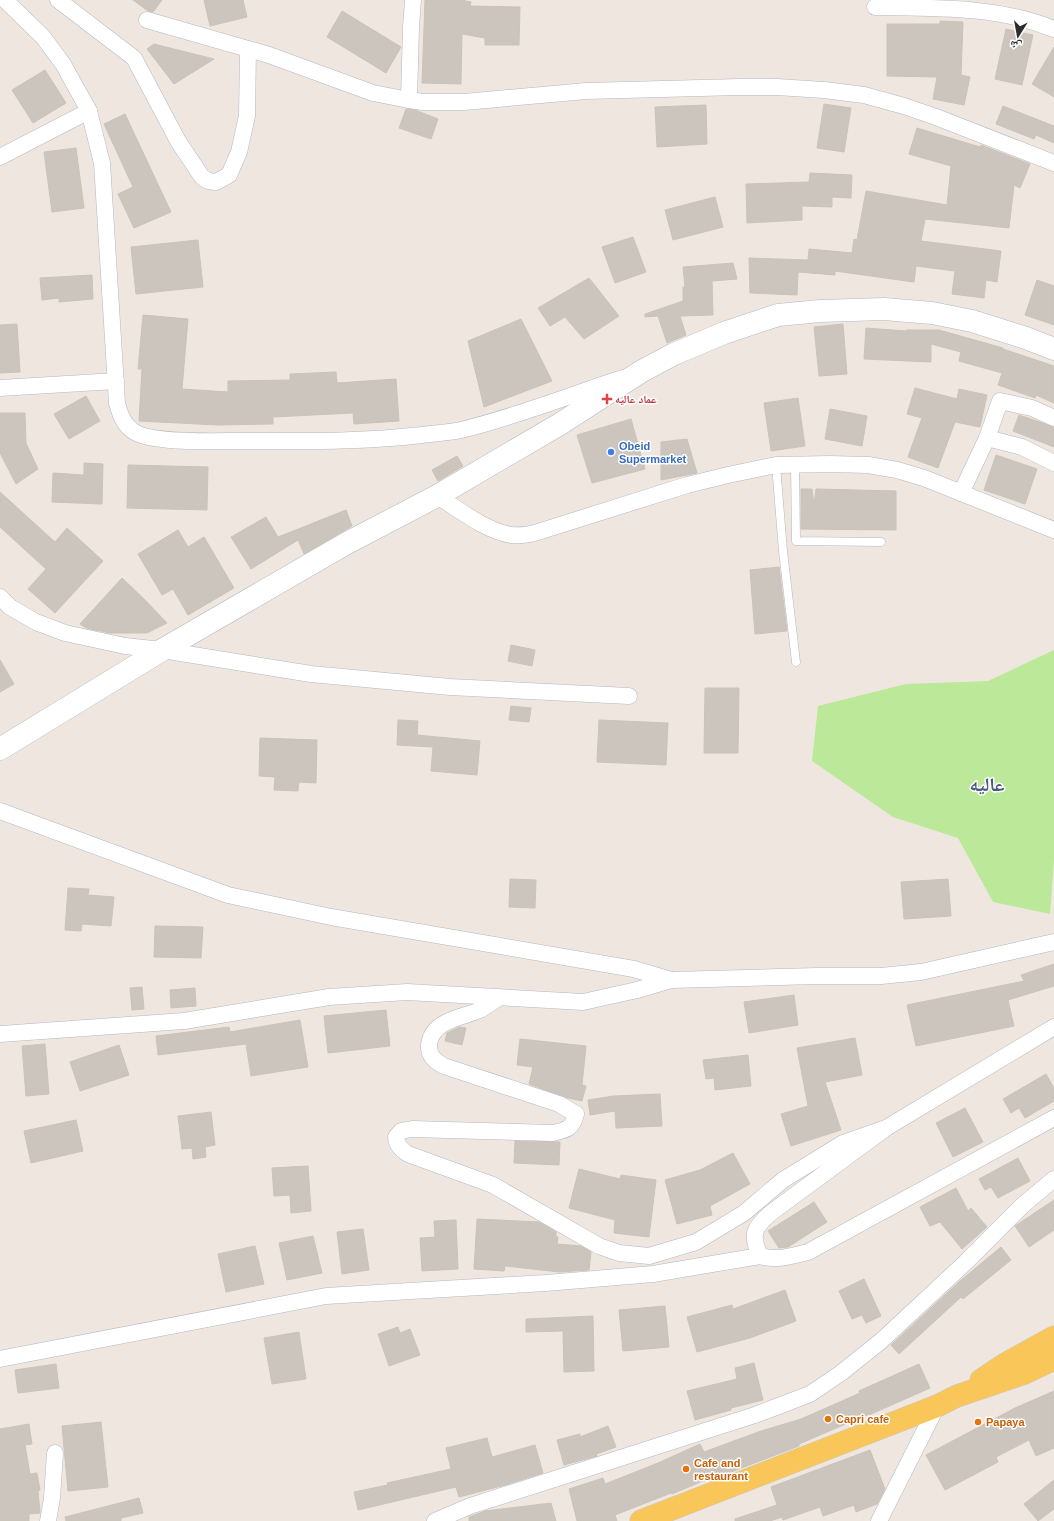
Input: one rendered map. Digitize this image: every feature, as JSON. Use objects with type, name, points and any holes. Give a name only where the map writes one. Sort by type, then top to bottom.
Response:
[{"type":"main road","points":[[0,749],[162,650],[347,543],[437,496],[560,424],[642,371],[674,354],[724,334],[778,315],[820,311],[884,309],[932,313],[972,321],[1026,338],[1054,349]]},
{"type":"main road","points":[[641,1521],[937,1406],[957,1396],[1005,1364],[1054,1337]]},
{"type":"main road","points":[[957,1396],[1025,1373],[1054,1359]]},
{"type":"street","points":[[5,0],[43,37],[63,64],[89,111],[102,163],[117,403],[122,420],[134,432],[155,438],[197,441],[368,440],[459,430],[505,417],[642,371]]},
{"type":"street","points":[[58,0],[134,58],[178,140],[202,177],[208,181],[216,182],[229,175],[239,152],[247,116],[248,49]]},
{"type":"street","points":[[409,100],[413,0]]},
{"type":"street","points":[[875,8],[942,8],[976,10],[1018,17],[1054,29]]},
{"type":"street","points":[[147,20],[248,49],[373,93],[409,100],[422,102],[464,102],[586,91],[739,87],[777,87],[824,90],[864,95],[904,106],[1054,163]]},
{"type":"street","points":[[0,157],[89,111]]},
{"type":"street","points":[[0,388],[116,381]]},
{"type":"street","points":[[961,493],[987,438],[1000,401],[1032,408],[1054,418]]},
{"type":"street","points":[[987,438],[1022,447],[1054,463]]},
{"type":"street","points":[[437,496],[476,521],[494,529],[511,535],[526,535],[687,485],[776,465],[868,465],[904,472],[924,478],[1054,530]]},
{"type":"street","points":[[0,597],[10,607],[36,622],[65,633],[125,646],[162,650],[318,675],[457,688],[629,696]]},
{"type":"street","points":[[0,811],[228,895],[331,917],[628,968],[671,980]]},
{"type":"street","points":[[0,1034],[184,1022],[329,997],[407,992],[582,1002],[637,990],[671,980],[816,976],[881,976],[921,972],[1054,942]]},
{"type":"street","points":[[498,998],[480,1010],[448,1021],[440,1026],[430,1040],[428,1047],[430,1054],[435,1061],[444,1066],[559,1104],[576,1114],[574,1122],[567,1130],[553,1133],[412,1129],[401,1131],[396,1136],[397,1144],[408,1154],[493,1185],[599,1246],[619,1253],[649,1256],[696,1242],[744,1213],[783,1180],[843,1143],[886,1128]]},
{"type":"street","points":[[760,1256],[754,1242],[757,1228],[772,1212],[886,1128],[1054,1027]]},
{"type":"street","points":[[0,1359],[326,1296],[546,1283],[653,1274],[760,1256],[770,1259],[783,1258],[808,1252],[1054,1118]]},
{"type":"street","points":[[435,1521],[452,1518],[470,1506],[755,1415],[810,1394],[841,1374],[881,1341],[966,1262],[1023,1205],[1054,1179]]},
{"type":"street","points":[[879,1521],[937,1406]]},
{"type":"street","points":[[48,1521],[52,1498],[55,1453]]},
{"type":"lane","points":[[795,464],[796,541],[881,542]]},
{"type":"lane","points":[[776,465],[783,551],[796,662]]},
{"type":"green space","points":[[1054,650],[1054,860],[1050,914],[993,902],[958,838],[893,817],[812,761],[818,706],[906,684],[988,681]]},
{"type":"building","points":[[133,0],[162,0],[153,12],[148,11]]},
{"type":"building","points":[[204,0],[243,0],[247,17],[210,26]]},
{"type":"building","points":[[425,0],[461,0],[471,2],[470,6],[520,7],[519,45],[485,45],[485,38],[462,34],[461,84],[422,83]]},
{"type":"building","points":[[342,11],[401,47],[386,73],[327,37]]},
{"type":"building","points":[[940,21],[963,22],[961,75],[970,77],[964,105],[933,99],[937,77],[887,76],[887,24],[940,24]]},
{"type":"building","points":[[1006,29],[1033,35],[1022,85],[995,79]]},
{"type":"building","points":[[154,44],[214,59],[174,84],[147,49]]},
{"type":"building","points":[[1054,47],[1054,97],[1032,84]]},
{"type":"building","points":[[45,70],[66,103],[33,123],[12,90]]},
{"type":"building","points":[[824,104],[851,108],[844,152],[817,148]]},
{"type":"building","points":[[706,105],[707,144],[657,147],[655,107]]},
{"type":"building","points":[[1003,106],[1054,126],[1054,143],[1036,135],[1034,139],[996,124]]},
{"type":"building","points":[[406,109],[415,110],[438,119],[431,139],[399,128]]},
{"type":"building","points":[[125,114],[171,212],[134,228],[118,194],[133,187],[104,124]]},
{"type":"building","points":[[917,128],[980,147],[981,145],[1030,164],[1020,188],[1014,185],[1009,228],[925,219],[921,241],[1001,251],[997,282],[986,280],[984,298],[952,294],[955,271],[916,266],[914,282],[835,271],[835,275],[798,272],[797,295],[750,293],[749,258],[808,260],[809,249],[852,253],[854,239],[857,240],[866,191],[947,205],[951,166],[909,154]]},
{"type":"building","points":[[76,148],[84,208],[52,212],[44,152]]},
{"type":"building","points":[[810,173],[852,175],[851,198],[832,197],[832,207],[802,206],[802,220],[747,223],[746,184],[809,182]]},
{"type":"building","points":[[715,197],[723,227],[673,240],[665,210]]},
{"type":"building","points":[[633,237],[646,272],[615,283],[602,247]]},
{"type":"building","points":[[198,240],[203,287],[136,294],[131,247]]},
{"type":"building","points":[[733,263],[737,279],[712,281],[713,315],[680,316],[686,335],[667,343],[658,316],[645,317],[645,314],[683,301],[683,287],[685,287],[683,267]]},
{"type":"building","points":[[92,275],[93,299],[59,302],[59,298],[42,300],[40,278]]},
{"type":"building","points":[[589,278],[619,316],[584,339],[565,317],[550,326],[538,308]]},
{"type":"building","points":[[1037,280],[1054,286],[1054,325],[1025,315]]},
{"type":"building","points":[[143,315],[188,319],[182,389],[228,392],[228,381],[290,380],[290,374],[336,372],[337,383],[396,379],[399,421],[354,424],[353,413],[273,417],[273,424],[218,425],[139,421],[142,369],[138,369]]},
{"type":"building","points":[[521,319],[552,381],[484,407],[468,341]]},
{"type":"building","points":[[17,324],[20,372],[0,373],[0,325]]},
{"type":"building","points":[[843,324],[847,374],[819,376],[814,327]]},
{"type":"building","points":[[866,328],[906,331],[939,330],[1003,348],[1054,366],[1054,403],[1036,395],[1035,398],[998,385],[1002,373],[959,361],[961,352],[931,344],[931,362],[864,359]]},
{"type":"building","points":[[915,388],[957,399],[959,389],[987,395],[980,427],[955,422],[938,468],[908,457],[922,418],[907,414]]},
{"type":"building","points":[[86,396],[100,421],[69,439],[54,414]]},
{"type":"building","points":[[798,398],[805,446],[771,451],[764,403]]},
{"type":"building","points":[[830,409],[867,416],[862,446],[825,439]]},
{"type":"building","points":[[0,413],[25,413],[26,443],[38,469],[16,484],[0,453]]},
{"type":"building","points":[[1019,415],[1054,427],[1054,447],[1013,431]]},
{"type":"building","name":"Obeid Supermarket","points":[[631,419],[645,469],[592,483],[577,435]]},
{"type":"building","points":[[687,439],[697,473],[661,480],[661,442]]},
{"type":"building","points":[[996,455],[1037,469],[1025,504],[984,490]]},
{"type":"building","points":[[457,456],[463,466],[438,481],[432,470]]},
{"type":"building","points":[[84,463],[103,464],[102,504],[52,502],[53,473],[84,475]]},
{"type":"building","points":[[128,465],[208,467],[207,510],[127,508]]},
{"type":"building","points":[[801,489],[812,489],[814,504],[816,489],[896,491],[896,530],[801,529]]},
{"type":"building","points":[[0,492],[55,542],[67,528],[103,561],[55,613],[28,589],[46,569],[0,527]]},
{"type":"building","points":[[346,510],[352,526],[304,554],[298,540],[251,569],[231,537],[266,517],[278,537]]},
{"type":"building","points":[[178,530],[188,547],[204,537],[234,588],[188,615],[173,589],[162,595],[138,554]]},
{"type":"building","points":[[779,567],[787,631],[755,634],[750,570]]},
{"type":"building","points":[[122,578],[167,623],[147,633],[110,633],[86,628],[80,624]]},
{"type":"building","points":[[511,645],[535,650],[532,666],[508,661]]},
{"type":"building","points":[[0,660],[14,684],[0,692]]},
{"type":"building","points":[[705,688],[739,688],[738,753],[704,753]]},
{"type":"building","points":[[511,706],[531,708],[529,722],[509,720]]},
{"type":"building","points":[[398,720],[418,721],[417,735],[480,741],[477,775],[431,771],[433,747],[397,745]]},
{"type":"building","points":[[599,720],[668,723],[666,765],[597,762]]},
{"type":"building","points":[[260,738],[317,740],[316,783],[299,782],[298,791],[274,790],[275,777],[259,776]]},
{"type":"building","points":[[510,879],[536,880],[535,908],[509,907]]},
{"type":"building","points":[[948,879],[951,916],[904,919],[901,882]]},
{"type":"building","points":[[68,888],[89,889],[88,895],[114,897],[111,926],[82,924],[81,931],[65,930]]},
{"type":"building","points":[[155,926],[203,927],[201,958],[154,957]]},
{"type":"building","points":[[1054,964],[1054,986],[1008,1000],[1014,1026],[916,1046],[907,1005],[1024,981],[1021,975]]},
{"type":"building","points":[[142,987],[144,1009],[132,1010],[130,988]]},
{"type":"building","points":[[195,988],[196,1006],[171,1008],[170,990]]},
{"type":"building","points":[[794,995],[798,1025],[749,1033],[744,1002]]},
{"type":"building","points":[[386,1010],[390,1046],[328,1053],[324,1016]]},
{"type":"building","points":[[300,1020],[308,1067],[251,1076],[246,1044],[158,1055],[156,1036],[229,1027],[230,1032]]},
{"type":"building","points":[[459,1027],[466,1028],[462,1045],[445,1041],[447,1033]]},
{"type":"building","points":[[855,1038],[862,1075],[825,1082],[841,1130],[791,1146],[781,1114],[808,1106],[797,1048]]},
{"type":"building","points":[[520,1039],[586,1046],[582,1085],[586,1086],[582,1101],[568,1098],[529,1084],[533,1067],[517,1065]]},
{"type":"building","points":[[45,1044],[49,1094],[26,1096],[22,1046]]},
{"type":"building","points":[[119,1045],[129,1075],[80,1091],[70,1062]]},
{"type":"building","points":[[748,1055],[751,1086],[715,1090],[714,1078],[706,1079],[703,1060]]},
{"type":"building","points":[[1046,1074],[1054,1088],[1054,1101],[1025,1118],[1019,1108],[1011,1113],[1003,1099]]},
{"type":"building","points":[[660,1094],[662,1126],[616,1128],[615,1111],[590,1115],[588,1100],[614,1096]]},
{"type":"building","points":[[965,1108],[983,1142],[953,1157],[936,1123]]},
{"type":"building","points":[[211,1112],[215,1145],[205,1147],[206,1157],[193,1159],[192,1148],[182,1149],[178,1116]]},
{"type":"building","points":[[76,1120],[83,1151],[31,1163],[24,1131]]},
{"type":"building","points":[[515,1141],[560,1142],[559,1165],[514,1163]]},
{"type":"building","points":[[733,1153],[750,1184],[710,1206],[712,1215],[677,1224],[665,1180],[700,1170]]},
{"type":"building","points":[[1018,1158],[1030,1181],[998,1198],[991,1187],[985,1190],[979,1179]]},
{"type":"building","points":[[308,1166],[311,1211],[291,1213],[290,1195],[274,1196],[272,1168]]},
{"type":"building","points":[[579,1169],[620,1179],[621,1175],[656,1180],[649,1237],[614,1233],[615,1220],[569,1208]]},
{"type":"building","points":[[956,1188],[968,1211],[971,1208],[987,1227],[962,1249],[940,1222],[930,1226],[920,1207]]},
{"type":"building","points":[[1054,1200],[1054,1230],[1029,1247],[1015,1226]]},
{"type":"building","points":[[814,1202],[827,1222],[788,1247],[779,1248],[768,1231]]},
{"type":"building","points":[[477,1219],[539,1222],[556,1232],[556,1237],[558,1237],[557,1244],[581,1246],[591,1252],[589,1270],[560,1272],[505,1266],[504,1271],[474,1269]]},
{"type":"building","points":[[456,1220],[458,1269],[422,1271],[420,1238],[435,1237],[434,1221]]},
{"type":"building","points":[[363,1229],[369,1270],[342,1274],[337,1232]]},
{"type":"building","points":[[313,1236],[322,1273],[287,1280],[279,1243]]},
{"type":"building","points":[[255,1246],[264,1284],[226,1292],[218,1254]]},
{"type":"building","points":[[1001,1247],[1011,1260],[963,1299],[961,1297],[899,1354],[891,1345],[960,1281]]},
{"type":"building","points":[[864,1279],[881,1316],[866,1323],[862,1315],[852,1319],[839,1291]]},
{"type":"building","points":[[785,1290],[796,1321],[750,1338],[697,1352],[687,1317],[732,1305],[733,1309]]},
{"type":"building","points":[[665,1306],[669,1347],[623,1351],[619,1310]]},
{"type":"building","points":[[593,1316],[594,1371],[564,1372],[563,1331],[526,1332],[526,1319]]},
{"type":"building","points":[[398,1327],[400,1333],[410,1329],[420,1355],[389,1366],[378,1334]]},
{"type":"building","points":[[299,1332],[306,1379],[272,1384],[264,1338]]},
{"type":"building","points":[[754,1363],[763,1400],[731,1408],[731,1410],[695,1420],[687,1391],[737,1379],[735,1368]]},
{"type":"building","points":[[56,1364],[59,1388],[18,1393],[15,1370]]},
{"type":"building","points":[[919,1364],[930,1388],[799,1444],[799,1446],[718,1477],[717,1475],[672,1494],[671,1493],[615,1515],[617,1521],[577,1521],[569,1489],[603,1478],[605,1484],[658,1463],[700,1444],[704,1452],[761,1431],[801,1419],[860,1393],[859,1391]]},
{"type":"building","points":[[1054,1391],[1054,1448],[1036,1456],[1029,1440],[996,1457],[998,1462],[945,1490],[926,1455],[1015,1408]]},
{"type":"building","points":[[101,1422],[108,1487],[68,1491],[62,1426]]},
{"type":"building","points":[[29,1424],[32,1444],[25,1445],[30,1474],[37,1473],[40,1490],[38,1491],[40,1513],[29,1514],[29,1521],[0,1521],[0,1429]]},
{"type":"building","points":[[608,1426],[616,1447],[596,1454],[597,1456],[564,1465],[557,1440],[580,1434],[580,1437]]},
{"type":"building","points":[[487,1438],[492,1457],[535,1445],[543,1473],[459,1497],[456,1487],[358,1510],[354,1492],[451,1469],[446,1448]]},
{"type":"building","points":[[870,1450],[885,1489],[877,1504],[856,1512],[854,1505],[823,1516],[820,1507],[783,1520],[782,1517],[770,1521],[735,1521],[735,1519],[777,1505],[771,1487]]},
{"type":"building","points":[[1054,1480],[1054,1509],[1038,1521],[1024,1504]]},
{"type":"building","points":[[139,1498],[143,1513],[121,1518],[121,1521],[66,1521],[65,1517]]},
{"type":"building","points":[[551,1503],[556,1521],[469,1521],[469,1517],[485,1511]]},
{"type":"place","name":"عماد عاليه","points":[[607,399]]},
{"type":"place","name":"Obeid Supermarket","points":[[611,452]]},
{"type":"place","name":"Capri cafe","points":[[828,1419]]},
{"type":"place","name":"Papaya","points":[[978,1422]]},
{"type":"place","name":"Cafe and restaurant","points":[[686,1469]]},
{"type":"district","name":"عاليه","points":[[987,784]]}]
